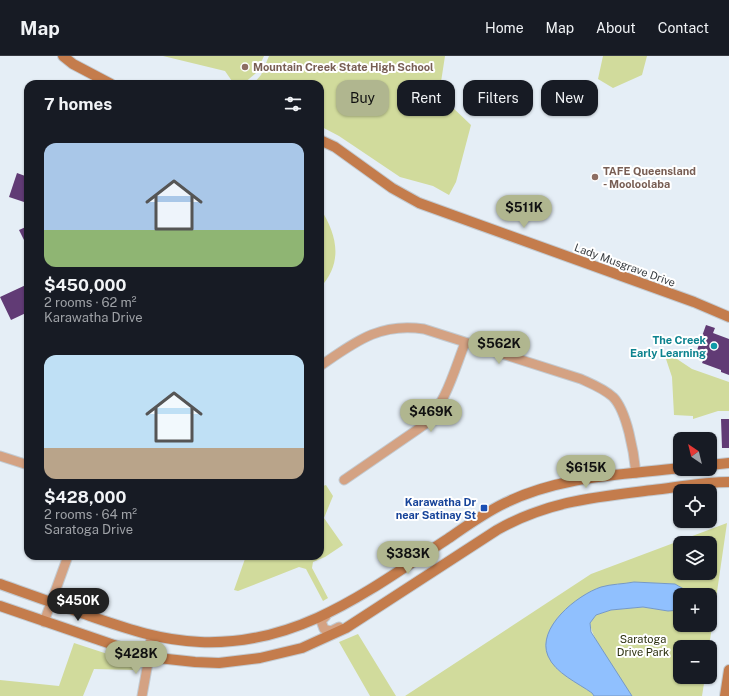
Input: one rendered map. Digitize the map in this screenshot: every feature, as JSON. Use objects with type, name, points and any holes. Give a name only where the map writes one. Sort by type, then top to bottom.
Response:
[{"type":"main road","points":[[63,56],[73,64],[103,80]]},
{"type":"main road","name":"Lady Musgrave Drive","points":[[324,142],[335,147],[392,188],[419,203],[694,302],[729,317]]},
{"type":"main road","points":[[717,464],[729,463]]},
{"type":"main road","points":[[0,584],[151,637],[200,642],[223,642],[259,638],[295,628],[326,616],[366,592],[485,514],[510,500],[530,492],[564,482],[673,469]]},
{"type":"main road","points":[[0,606],[150,657],[219,663],[260,658],[302,648],[325,639],[366,616],[497,530],[516,519],[536,511],[584,499],[694,484],[729,482]]},
{"type":"main road","points":[[725,696],[729,670]]},
{"type":"street","points":[[324,363],[356,341],[373,333],[391,328],[409,327],[424,329],[581,379],[600,387],[614,398],[625,420],[630,437],[636,473]]},
{"type":"street","points":[[344,480],[424,425],[433,417],[441,405],[465,343]]},
{"type":"street","points":[[0,456],[24,464]]},
{"type":"street","points":[[44,622],[67,560]]},
{"type":"street","points":[[326,616],[321,621],[322,624],[324,629],[331,631],[353,619],[366,616]]},
{"type":"street","points":[[142,696],[150,657],[151,637]]},
{"type":"green space","points":[[163,56],[264,56],[256,73],[248,80],[231,80],[225,71]]},
{"type":"green space","points":[[269,56],[445,56],[441,80],[397,80],[397,116],[455,116],[455,110],[471,125],[456,182],[449,195],[433,186],[400,177],[339,136],[324,128],[324,80],[257,80],[261,75]]},
{"type":"green space","points":[[603,56],[647,56],[642,75],[613,88],[598,79]]},
{"type":"green space","points":[[324,215],[331,229],[335,249],[335,259],[324,283]]},
{"type":"green space","points":[[671,355],[692,369],[729,382],[729,411],[718,411],[693,419],[693,416],[674,415],[672,377],[666,359]]},
{"type":"green space","points":[[326,485],[333,496],[324,518],[324,486]]},
{"type":"green space","points":[[324,518],[343,545],[324,557]]},
{"type":"green space","name":"Saratoga Drive Park","points":[[727,523],[717,592],[717,588],[682,588],[675,584],[634,582],[601,587],[557,669],[592,693],[594,696],[405,696],[591,574],[673,543],[673,580],[717,580],[717,536],[692,536]]},
{"type":"green space","points":[[245,560],[318,560],[313,562],[312,568],[328,598],[323,601],[306,569],[299,567],[238,591],[234,590]]},
{"type":"green space","name":"Saratoga Drive Park","points":[[643,607],[673,611],[673,632],[711,632],[710,640],[673,640],[673,684],[704,684],[702,696],[632,696],[601,650],[590,623],[596,615],[611,610]]},
{"type":"green space","points":[[358,634],[396,696],[370,696],[339,642]]},
{"type":"green space","points":[[74,643],[129,661],[135,666],[135,670],[94,669],[83,696],[0,696],[0,680],[59,686]]},
{"type":"water","points":[[634,582],[675,584],[682,588],[673,588],[673,611],[643,607],[611,610],[596,615],[590,623],[591,632],[632,696],[594,696],[592,693],[561,673],[551,662],[548,656],[546,645],[548,635],[553,624],[561,614],[581,597],[591,591],[609,585]]},
{"type":"building","points":[[17,173],[24,176],[24,202],[9,197]]},
{"type":"building","points":[[24,228],[24,240],[19,230]]},
{"type":"building","points":[[24,286],[24,314],[11,320],[0,297]]},
{"type":"building","name":"The Creek Early Learning","points":[[706,325],[715,328],[713,333],[729,339],[729,375],[721,372],[721,370],[702,363],[705,356],[696,353]]},
{"type":"building","points":[[721,419],[729,419],[729,448],[722,448]]},
{"type":"place","name":"Mountain Creek State High School","points":[[245,67]]},
{"type":"place","name":"TAFE Queensland - Mooloolaba","points":[[595,177]]},
{"type":"place","name":"The Creek Early Learning","points":[[714,346]]},
{"type":"place","name":"Karawatha Dr near Satinay St","points":[[484,508]]}]
